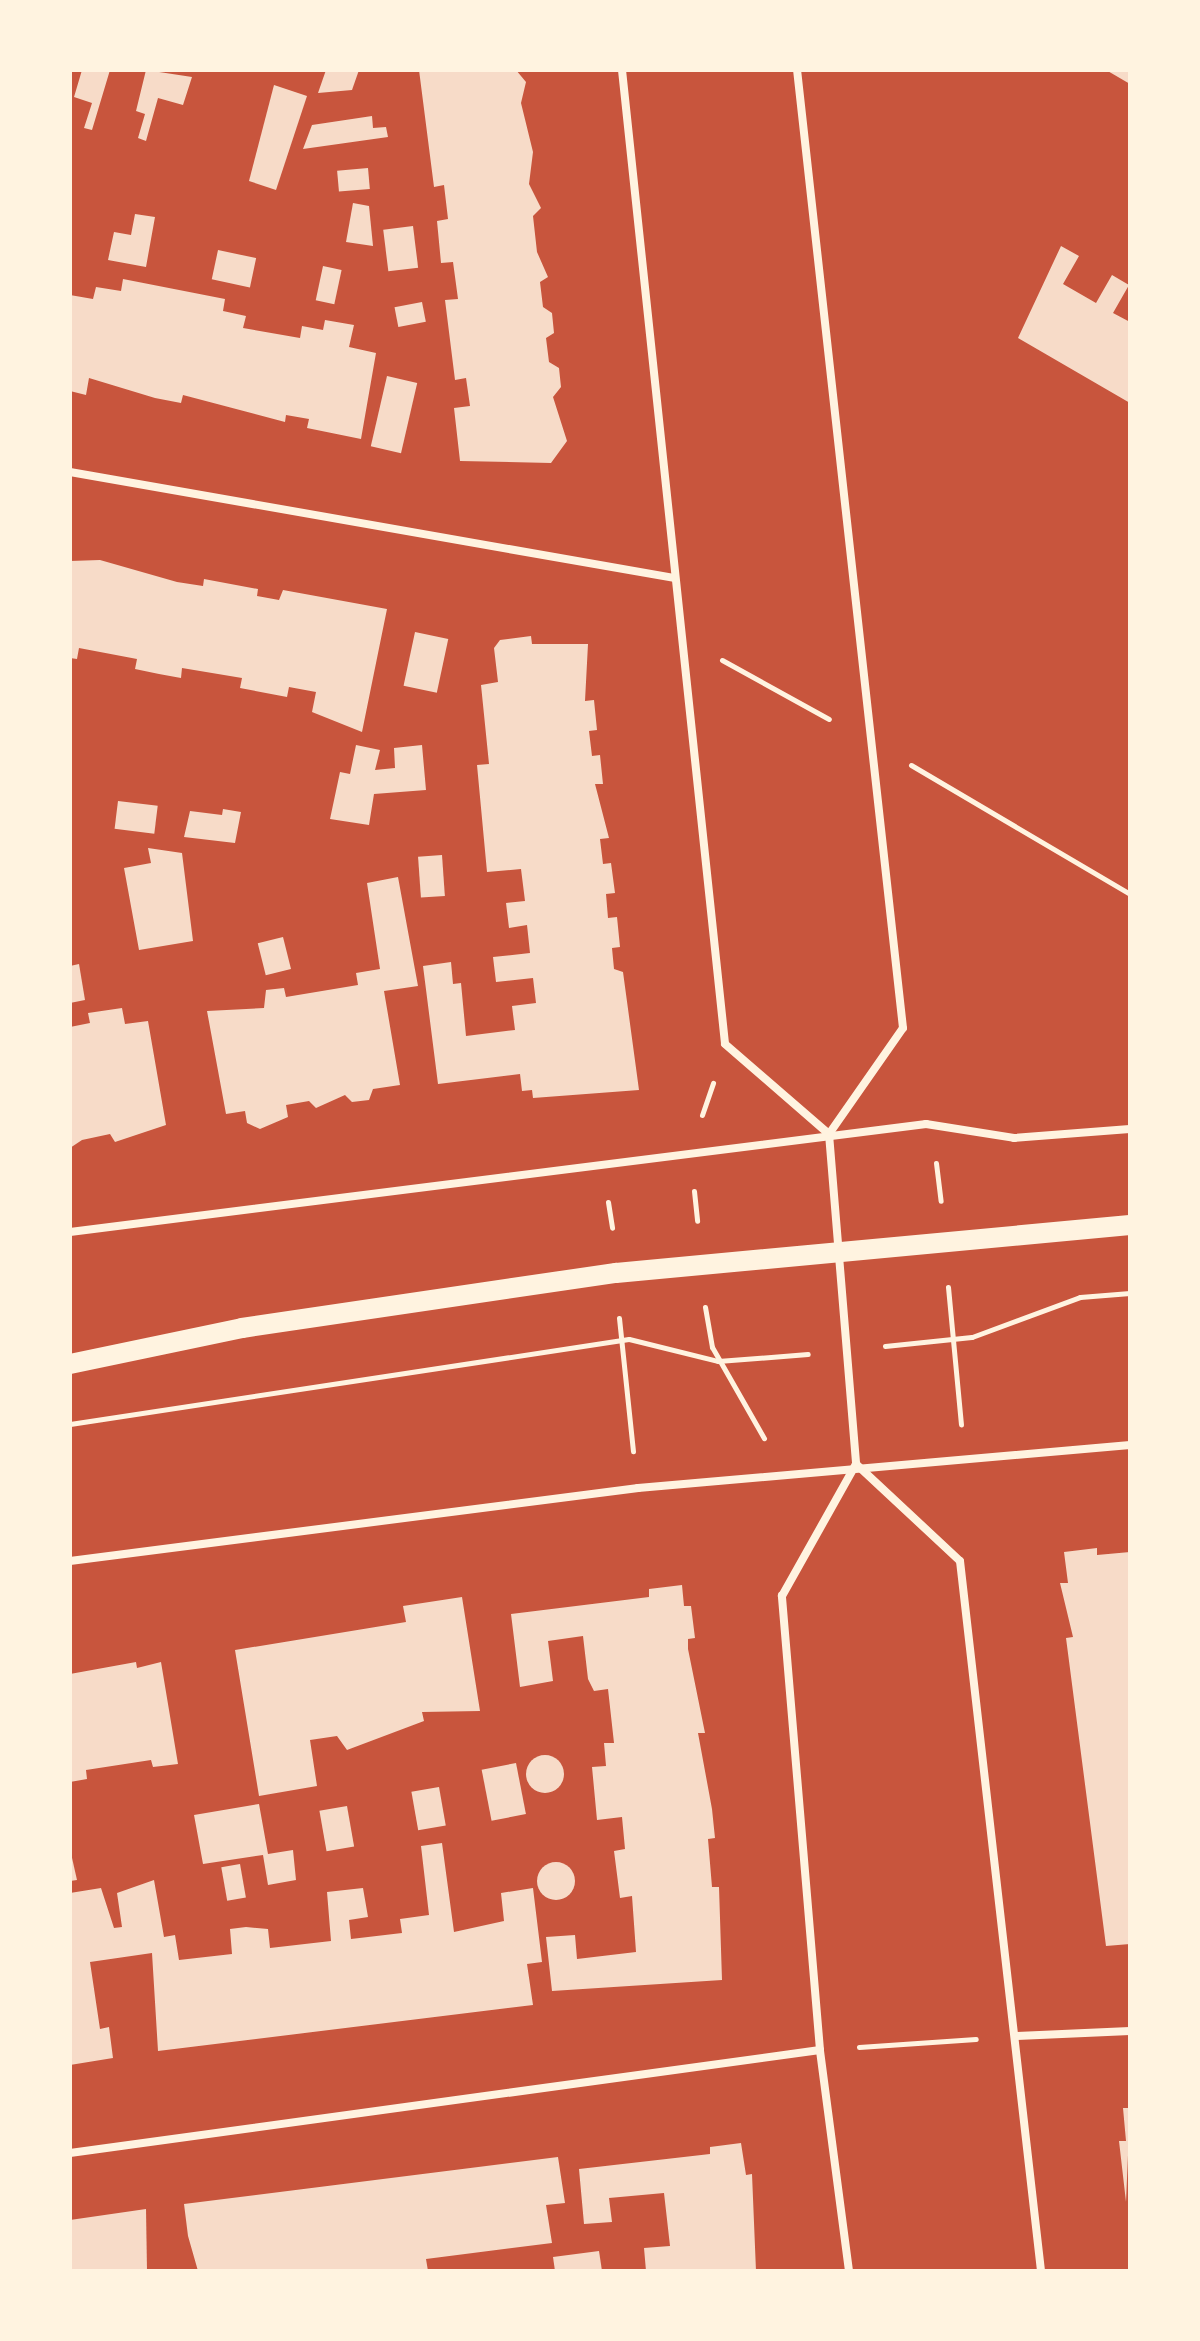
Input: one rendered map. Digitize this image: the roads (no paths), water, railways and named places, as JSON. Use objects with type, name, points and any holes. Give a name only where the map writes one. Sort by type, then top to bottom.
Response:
[{"type":"main road","points":[[70,1364],[242,1328],[616,1273],[944,1239],[1130,1225]]},
{"type":"street","points":[[622,70],[725,1044],[829,1134]]},
{"type":"street","points":[[797,70],[903,1028],[829,1134],[856,1464],[782,1596],[820,2050],[849,2271]]},
{"type":"street","points":[[70,472],[674,578]]},
{"type":"street","points":[[70,1232],[926,1124],[1014,1138],[1130,1126]]},
{"type":"street","points":[[70,1561],[638,1488],[856,1464],[1130,1445]]},
{"type":"street","points":[[856,1464],[960,1561],[1017,2036],[1041,2271]]},
{"type":"street","points":[[1017,2036],[1130,2031]]},
{"type":"street","points":[[70,2153],[820,2050]]}]
